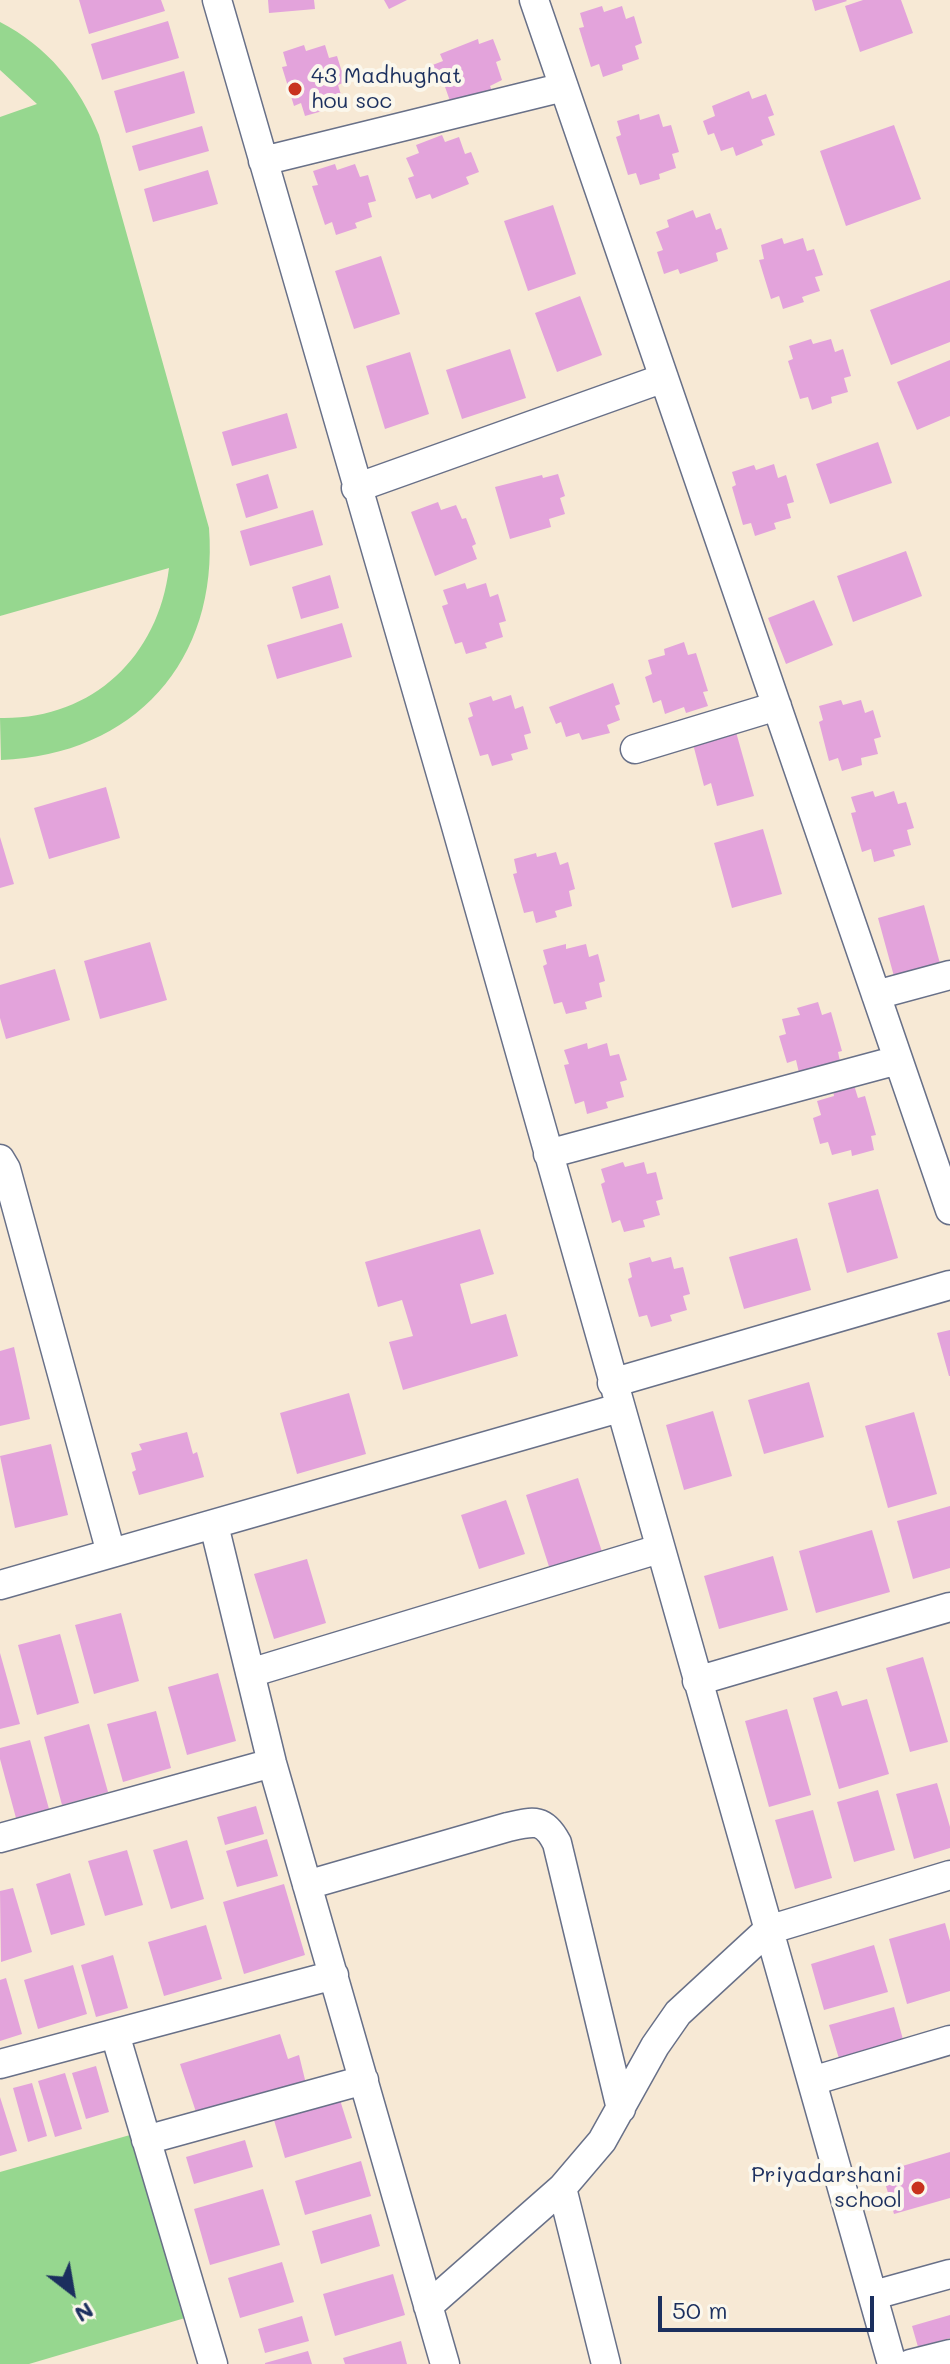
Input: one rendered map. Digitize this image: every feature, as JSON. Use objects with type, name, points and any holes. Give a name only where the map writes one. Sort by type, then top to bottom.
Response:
[{"type":"street","points":[[217,0],[454,819],[615,1396],[892,2364]]},
{"type":"street","points":[[534,0],[898,1060],[942,1162],[950,1210]]},
{"type":"street","points":[[263,161],[564,87]]},
{"type":"street","points":[[356,488],[664,378]]},
{"type":"street","points":[[635,749],[777,706]]},
{"type":"street","points":[[876,995],[950,975]]},
{"type":"street","points":[[548,1154],[898,1060]]},
{"type":"street","points":[[0,1159],[6,1169],[111,1553]]},
{"type":"street","points":[[0,1585],[214,1525],[950,1285]]},
{"type":"street","points":[[214,1525],[272,1763],[445,2364]]},
{"type":"street","points":[[250,1673],[659,1549]]},
{"type":"street","points":[[697,1681],[950,1607]]},
{"type":"street","points":[[0,1838],[272,1763]]},
{"type":"street","points":[[307,1885],[533,1821],[549,1828],[557,1843],[621,2109]]},
{"type":"street","points":[[428,2306],[562,2188],[602,2141],[655,2046],[678,2013],[768,1930],[950,1875]]},
{"type":"street","points":[[0,2064],[334,1975]]},
{"type":"street","points":[[115,2034],[213,2364]]},
{"type":"street","points":[[812,2081],[950,2040]]},
{"type":"street","points":[[146,2140],[364,2080]]},
{"type":"street","points":[[562,2188],[606,2364]]},
{"type":"street","points":[[874,2295],[950,2274]]},
{"type":"street","points":[[910,2364],[950,2354]]},
{"type":"green space","points":[[0,22],[33,43],[60,69],[82,100],[99,135],[209,528],[208,576],[199,620],[183,659],[159,692],[128,719],[91,740],[49,754],[1,760],[0,718],[33,716],[63,708],[91,695],[114,678],[135,656],[151,630],[169,568],[0,616],[0,117],[37,104],[0,70]]},
{"type":"green space","points":[[130,2135],[185,2318],[29,2364],[0,2364],[0,2172]]},
{"type":"building","points":[[79,0],[161,0],[165,11],[89,34]]},
{"type":"building","points":[[268,0],[314,0],[315,9],[269,13]]},
{"type":"building","points":[[384,0],[407,0],[389,9]]},
{"type":"building","points":[[812,0],[846,0],[847,1],[815,11]]},
{"type":"building","points":[[863,0],[901,0],[913,33],[860,52],[845,6]]},
{"type":"building","points":[[602,6],[604,12],[622,6],[626,19],[634,16],[642,43],[635,46],[639,59],[622,65],[623,70],[603,77],[599,64],[591,67],[579,28],[584,27],[580,13]]},
{"type":"building","points":[[168,21],[179,58],[102,80],[91,44]]},
{"type":"building","points":[[478,39],[479,44],[493,39],[501,60],[496,62],[502,80],[490,86],[493,93],[467,103],[464,96],[450,101],[444,84],[438,86],[430,66],[443,61],[440,54]]},
{"type":"building","points":[[304,45],[306,51],[325,45],[329,58],[337,56],[345,82],[338,85],[342,98],[325,104],[326,110],[305,116],[301,103],[294,106],[282,67],[287,66],[283,52]]},
{"type":"building","points":[[184,71],[195,113],[126,133],[114,91]]},
{"type":"building","points":[[749,91],[752,99],[766,94],[774,115],[768,117],[775,135],[761,140],[763,145],[736,156],[733,147],[721,151],[714,133],[708,135],[703,121],[715,116],[712,106]]},
{"type":"building","points":[[639,114],[640,120],[659,114],[663,127],[671,125],[679,152],[672,154],[676,168],[659,174],[660,179],[640,185],[636,173],[628,175],[616,137],[621,135],[617,121]]},
{"type":"building","points":[[894,125],[921,199],[846,226],[820,151]]},
{"type":"building","points":[[202,126],[209,151],[139,171],[132,146]]},
{"type":"building","points":[[442,135],[445,142],[459,137],[465,154],[471,152],[479,172],[466,177],[469,184],[432,199],[430,194],[416,199],[408,178],[414,176],[406,158],[419,153],[416,145]]},
{"type":"building","points":[[335,164],[337,170],[355,164],[360,177],[368,175],[376,201],[368,203],[372,217],[355,223],[357,228],[336,235],[332,222],[325,225],[312,186],[318,185],[313,171]]},
{"type":"building","points":[[208,170],[218,204],[153,222],[144,189]]},
{"type":"building","points":[[553,205],[576,274],[528,291],[504,221]]},
{"type":"building","points":[[693,210],[696,218],[710,213],[716,230],[721,228],[728,249],[716,253],[718,261],[680,274],[678,269],[664,274],[657,252],[663,250],[656,232],[669,227],[667,220]]},
{"type":"building","points":[[782,238],[784,244],[803,238],[807,251],[814,249],[823,275],[815,277],[820,291],[802,297],[804,302],[783,309],[779,296],[771,299],[759,260],[764,259],[761,245]]},
{"type":"building","points":[[381,256],[400,314],[354,329],[335,271]]},
{"type":"building","points":[[950,280],[950,342],[891,365],[870,310]]},
{"type":"building","points":[[580,296],[602,355],[557,372],[535,313]]},
{"type":"building","points":[[811,339],[813,344],[831,339],[835,352],[843,349],[851,376],[844,378],[848,392],[831,397],[832,403],[812,410],[808,397],[800,399],[788,361],[793,359],[789,346]]},
{"type":"building","points":[[510,349],[526,398],[462,419],[446,370]]},
{"type":"building","points":[[410,352],[429,414],[385,429],[366,366]]},
{"type":"building","points":[[950,360],[950,416],[917,430],[897,382]]},
{"type":"building","points":[[287,413],[297,448],[232,466],[222,432]]},
{"type":"building","points":[[878,442],[892,483],[830,504],[816,464]]},
{"type":"building","points":[[774,464],[778,478],[786,475],[794,502],[787,504],[791,518],[774,523],[776,529],[755,536],[751,523],[743,525],[732,487],[736,485],[732,472],[754,465],[756,470]]},
{"type":"building","points":[[268,474],[278,508],[246,518],[236,484]]},
{"type":"building","points":[[558,474],[565,496],[560,498],[565,514],[549,519],[551,527],[510,539],[495,487]]},
{"type":"building","points":[[438,502],[441,510],[456,505],[462,519],[466,518],[476,544],[472,546],[477,559],[435,576],[411,512]]},
{"type":"building","points":[[313,510],[323,545],[250,566],[240,531]]},
{"type":"building","points":[[906,551],[922,596],[853,622],[837,576]]},
{"type":"building","points":[[330,575],[339,608],[301,619],[292,587]]},
{"type":"building","points":[[465,583],[467,589],[486,583],[490,597],[498,594],[506,621],[499,623],[503,637],[485,643],[487,648],[466,654],[462,642],[455,644],[442,606],[448,604],[443,590]]},
{"type":"building","points":[[814,600],[833,645],[786,664],[768,618]]},
{"type":"building","points":[[342,623],[352,657],[277,679],[267,645]]},
{"type":"building","points":[[684,642],[688,655],[696,653],[708,691],[703,692],[708,706],[686,713],[684,707],[665,714],[661,700],[653,703],[645,677],[652,674],[648,660],[665,655],[664,649]]},
{"type":"building","points":[[613,683],[620,704],[615,706],[620,720],[607,725],[610,733],[582,740],[579,733],[566,737],[561,722],[556,724],[549,707]]},
{"type":"building","points":[[511,695],[515,709],[523,706],[531,733],[524,735],[528,749],[511,754],[513,760],[492,766],[488,754],[480,756],[468,718],[473,716],[469,703],[491,696],[493,701]]},
{"type":"building","points":[[841,700],[843,705],[861,700],[865,713],[873,710],[881,737],[874,739],[878,754],[861,758],[862,765],[842,771],[838,758],[829,761],[819,722],[823,720],[819,706]]},
{"type":"building","points":[[736,732],[754,796],[717,806],[711,783],[704,786],[693,744]]},
{"type":"building","points":[[106,787],[120,838],[49,859],[34,808]]},
{"type":"building","points":[[873,791],[875,797],[894,791],[898,804],[906,802],[914,828],[907,830],[911,845],[893,850],[895,856],[874,862],[871,849],[862,852],[851,813],[856,812],[851,797]]},
{"type":"building","points":[[763,829],[782,894],[732,908],[714,843]]},
{"type":"building","points":[[0,837],[14,884],[0,888]]},
{"type":"building","points":[[556,852],[560,865],[568,862],[575,889],[569,891],[572,906],[555,911],[557,917],[536,923],[533,911],[524,913],[513,874],[517,873],[514,859]]},
{"type":"building","points":[[924,905],[941,967],[895,980],[878,918]]},
{"type":"building","points":[[150,942],[167,1000],[100,1019],[84,961]]},
{"type":"building","points":[[566,944],[566,949],[586,944],[589,957],[598,954],[605,981],[599,983],[602,997],[585,1002],[587,1009],[566,1014],[562,1002],[554,1004],[543,966],[547,964],[543,950]]},
{"type":"building","points":[[55,969],[70,1020],[6,1039],[0,1018],[0,985]]},
{"type":"building","points":[[818,1002],[822,1015],[831,1012],[842,1051],[838,1052],[841,1066],[799,1073],[796,1060],[787,1063],[779,1036],[786,1034],[782,1019],[800,1015],[797,1008]]},
{"type":"building","points":[[587,1043],[588,1049],[607,1043],[610,1056],[619,1054],[627,1080],[620,1082],[624,1097],[606,1102],[608,1108],[587,1114],[584,1101],[575,1104],[564,1065],[569,1064],[564,1050]]},
{"type":"building","points":[[854,1085],[858,1098],[865,1096],[876,1135],[871,1136],[874,1150],[852,1156],[851,1150],[832,1155],[828,1142],[820,1144],[813,1118],[821,1115],[817,1101],[834,1096],[833,1090]]},
{"type":"building","points":[[623,1162],[625,1167],[644,1162],[647,1174],[656,1172],[663,1199],[656,1201],[660,1215],[643,1220],[645,1227],[624,1232],[620,1220],[612,1223],[601,1184],[605,1182],[601,1169]]},
{"type":"building","points":[[878,1189],[898,1258],[847,1273],[828,1203]]},
{"type":"building","points":[[480,1229],[494,1274],[460,1284],[471,1324],[506,1314],[518,1356],[403,1390],[389,1342],[413,1336],[402,1300],[378,1307],[365,1262]]},
{"type":"building","points":[[797,1238],[811,1290],[744,1309],[729,1257]]},
{"type":"building","points":[[650,1257],[652,1262],[671,1257],[674,1269],[683,1267],[690,1294],[683,1296],[687,1310],[670,1315],[672,1321],[651,1327],[647,1315],[639,1317],[628,1279],[632,1277],[629,1263]]},
{"type":"building","points":[[950,1330],[950,1376],[949,1376],[937,1333]]},
{"type":"building","points":[[14,1347],[30,1419],[0,1426],[0,1351]]},
{"type":"building","points":[[809,1382],[824,1437],[764,1454],[748,1400]]},
{"type":"building","points":[[349,1393],[366,1454],[297,1474],[280,1413]]},
{"type":"building","points":[[713,1411],[732,1476],[684,1490],[666,1425]]},
{"type":"building","points":[[914,1412],[937,1494],[888,1508],[865,1426]]},
{"type":"building","points":[[187,1432],[204,1477],[139,1495],[132,1472],[136,1470],[131,1453],[142,1450],[139,1444]]},
{"type":"building","points":[[51,1444],[68,1515],[15,1528],[0,1456]]},
{"type":"building","points":[[578,1478],[605,1561],[553,1579],[526,1495]]},
{"type":"building","points":[[506,1500],[525,1554],[479,1569],[461,1515]]},
{"type":"building","points":[[950,1506],[950,1568],[913,1579],[897,1521]]},
{"type":"building","points":[[872,1530],[890,1592],[816,1613],[799,1551]]},
{"type":"building","points":[[773,1556],[788,1610],[719,1629],[704,1576]]},
{"type":"building","points":[[307,1559],[326,1623],[274,1639],[254,1574]]},
{"type":"building","points":[[121,1613],[139,1681],[94,1694],[75,1625]]},
{"type":"building","points":[[60,1634],[79,1703],[37,1715],[18,1645]]},
{"type":"building","points":[[0,1653],[20,1724],[0,1729]]},
{"type":"building","points":[[923,1657],[948,1742],[910,1752],[886,1668]]},
{"type":"building","points":[[218,1673],[236,1741],[187,1755],[168,1687]]},
{"type":"building","points":[[837,1691],[842,1706],[867,1699],[889,1774],[839,1789],[813,1698]]},
{"type":"building","points":[[787,1709],[811,1795],[769,1807],[745,1721]]},
{"type":"building","points":[[156,1711],[171,1768],[123,1782],[107,1724]]},
{"type":"building","points":[[89,1724],[108,1792],[62,1805],[44,1737]]},
{"type":"building","points":[[30,1740],[49,1809],[16,1818],[0,1759],[0,1748]]},
{"type":"building","points":[[937,1783],[950,1827],[950,1848],[914,1859],[896,1794]]},
{"type":"building","points":[[878,1790],[895,1850],[854,1862],[837,1802]]},
{"type":"building","points":[[256,1806],[264,1834],[225,1845],[217,1817]]},
{"type":"building","points":[[813,1810],[832,1878],[795,1889],[775,1820]]},
{"type":"building","points":[[267,1839],[278,1876],[237,1887],[226,1851]]},
{"type":"building","points":[[187,1840],[204,1899],[171,1909],[153,1850]]},
{"type":"building","points":[[127,1850],[143,1905],[105,1916],[88,1861]]},
{"type":"building","points":[[70,1873],[85,1925],[51,1935],[36,1884]]},
{"type":"building","points":[[284,1884],[305,1955],[244,1974],[223,1902]]},
{"type":"building","points":[[13,1888],[32,1952],[1,1962],[0,1891]]},
{"type":"building","points":[[945,1923],[950,1941],[950,1991],[907,2004],[889,1939]]},
{"type":"building","points":[[206,1925],[222,1979],[164,1996],[148,1942]]},
{"type":"building","points":[[874,1945],[888,1992],[824,2010],[811,1964]]},
{"type":"building","points":[[113,1955],[128,2008],[96,2017],[81,1965]]},
{"type":"building","points":[[73,1965],[87,2014],[38,2029],[24,1980]]},
{"type":"building","points":[[6,1978],[22,2034],[0,2041],[0,1980]]},
{"type":"building","points":[[894,2007],[904,2043],[840,2062],[829,2025]]},
{"type":"building","points":[[280,2034],[288,2059],[299,2055],[307,2088],[199,2121],[180,2064]]},
{"type":"building","points":[[96,2066],[109,2112],[86,2119],[72,2073]]},
{"type":"building","points":[[65,2073],[82,2129],[55,2137],[38,2081]]},
{"type":"building","points":[[32,2083],[47,2136],[28,2142],[13,2088]]},
{"type":"building","points":[[0,2097],[17,2151],[0,2156]]},
{"type":"building","points":[[340,2100],[352,2138],[285,2158],[274,2120]]},
{"type":"building","points":[[245,2140],[253,2167],[194,2184],[186,2157]]},
{"type":"building","points":[[950,2152],[950,2198],[894,2214],[882,2172]]},
{"type":"building","points":[[361,2161],[371,2196],[305,2215],[295,2181]]},
{"type":"building","points":[[263,2189],[280,2245],[210,2265],[194,2209]]},
{"type":"building","points":[[371,2214],[380,2246],[321,2264],[312,2231]]},
{"type":"building","points":[[282,2262],[294,2302],[240,2318],[228,2278]]},
{"type":"building","points":[[393,2274],[405,2315],[335,2336],[323,2294]]},
{"type":"building","points":[[950,2315],[950,2338],[918,2347],[912,2326]]},
{"type":"building","points":[[302,2316],[309,2341],[265,2353],[258,2329]]},
{"type":"building","points":[[401,2341],[407,2364],[345,2364],[343,2358]]},
{"type":"building","points":[[308,2351],[312,2364],[265,2364],[265,2363]]},
{"type":"place","name":"43 Madhughat hou soc","points":[[295,89]]},
{"type":"place","name":"Priyadarshani school","points":[[918,2188]]}]
